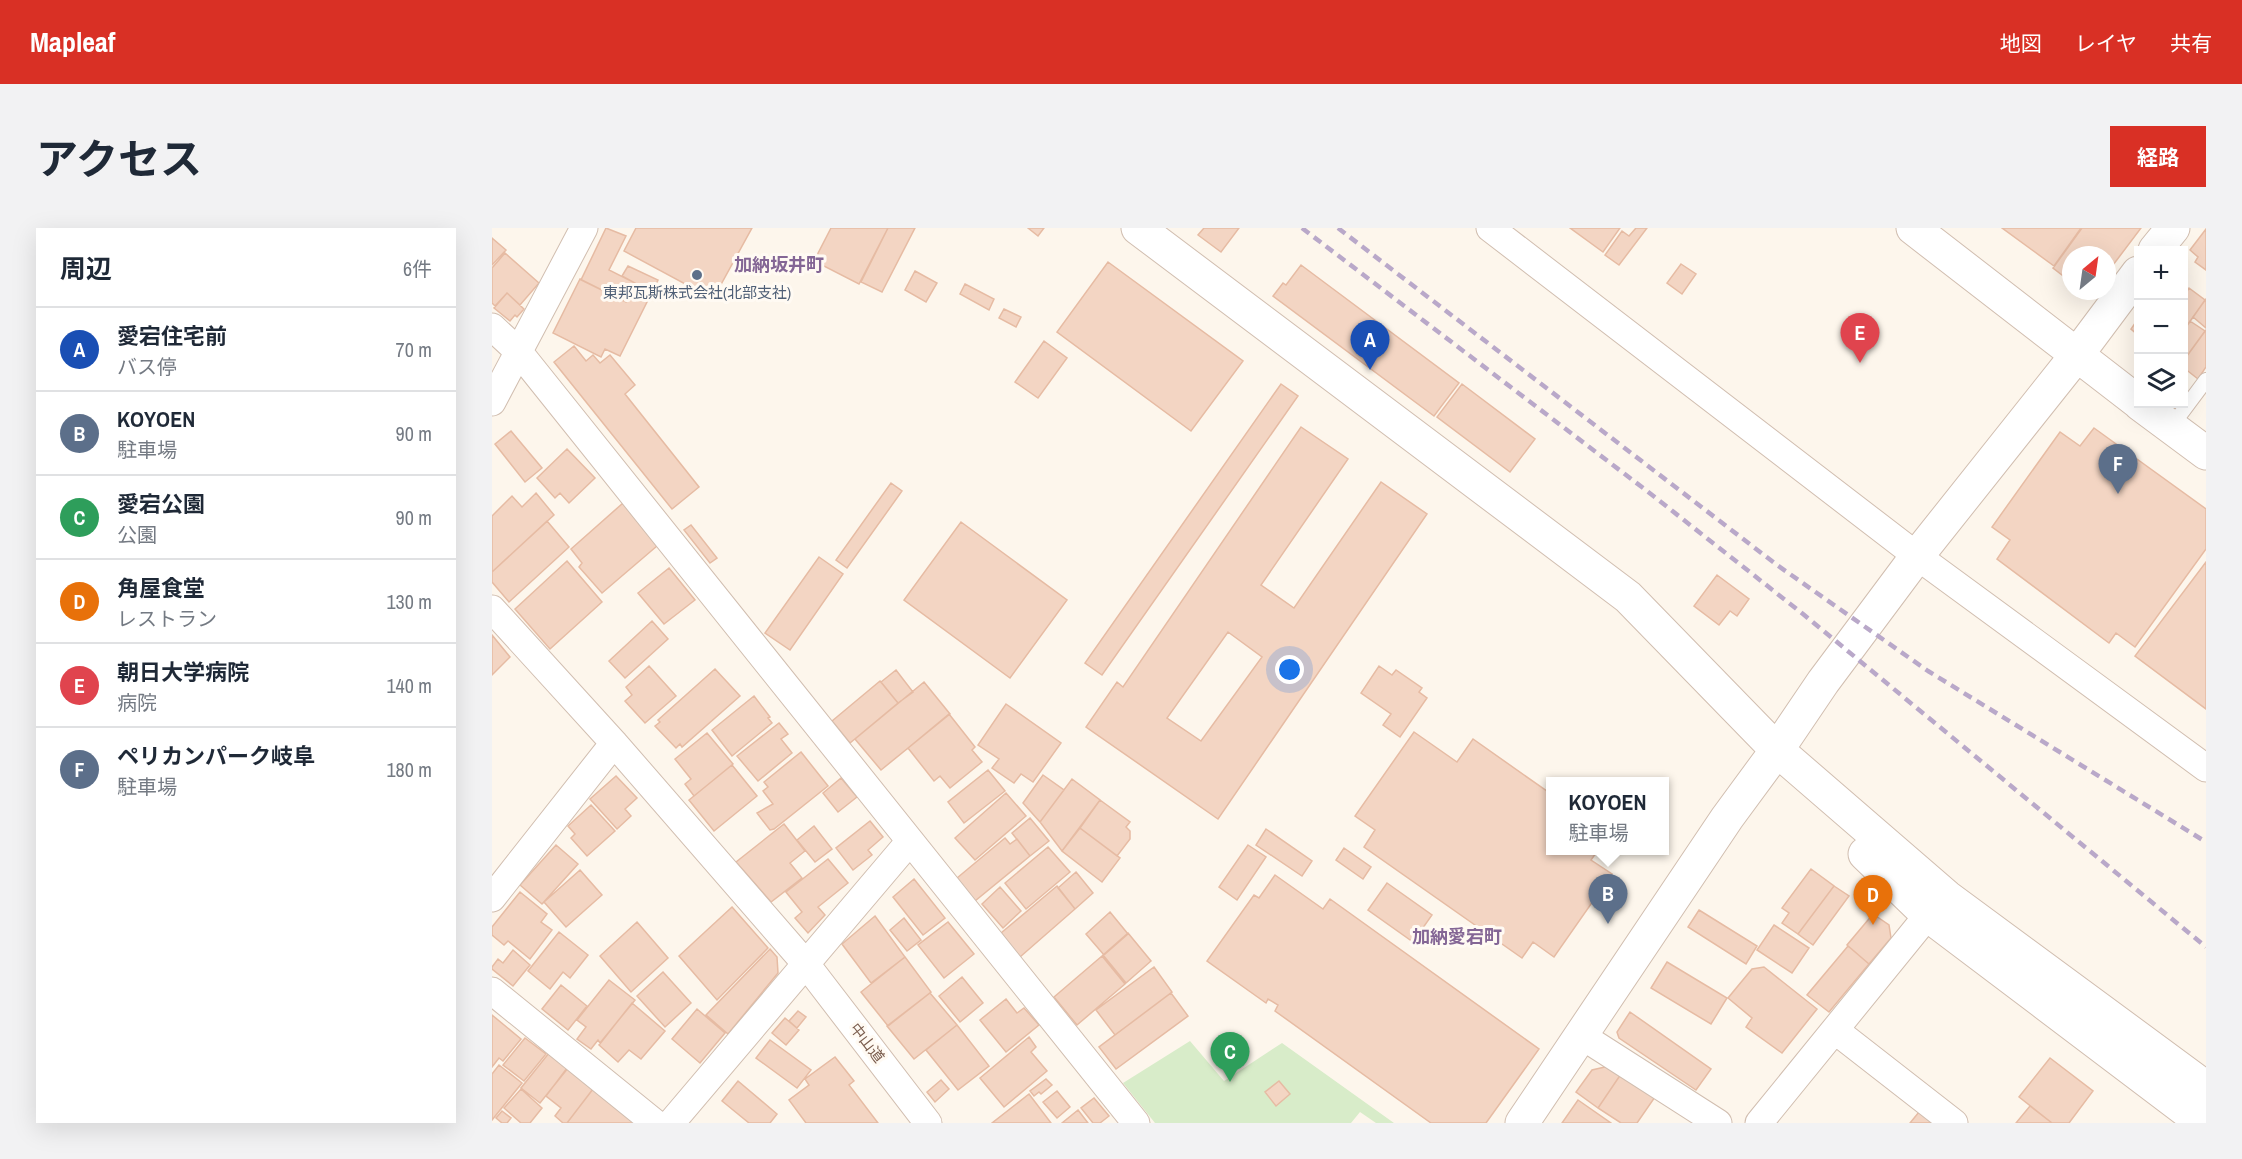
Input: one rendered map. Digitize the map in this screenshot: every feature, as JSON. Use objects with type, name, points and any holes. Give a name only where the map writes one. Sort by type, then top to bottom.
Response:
[{"type":"street","points":[[492,402],[584,228]]},
{"type":"street","points":[[1137,228],[1628,597],[1777,750],[1947,897],[2206,1088]]},
{"type":"street","points":[[1490,228],[1917,556],[2206,768]]},
{"type":"street","points":[[1913,228],[2134,399]]},
{"type":"street","points":[[2159,246],[2173,228]]},
{"type":"street","points":[[1522,1123],[1727,818],[1823,682],[1917,556],[2134,280]]},
{"type":"street","points":[[492,327],[518,351],[1136,1123]]},
{"type":"street","points":[[2146,408],[2206,453]]},
{"type":"street","name":"中山道","points":[[492,609],[614,743],[806,964],[928,1123]]},
{"type":"street","points":[[492,898],[614,743]]},
{"type":"street","points":[[1777,750],[1843,833],[1928,915],[2203,1123]]},
{"type":"street","points":[[492,991],[672,1121],[910,841]]},
{"type":"street","points":[[1759,1123],[1928,915]]},
{"type":"street","points":[[1836,1030],[1954,1123]]},
{"type":"street","points":[[1582,1036],[1718,1123]]},
{"type":"lane","points":[[2171,427],[2206,380]]},
{"type":"green space","points":[[1190,1041],[1224,1081],[1282,1043],[1394,1123],[1376,1123],[1360,1112],[1351,1123],[1155,1123],[1123,1083]]},
{"type":"building","points":[[606,228],[626,236],[609,270],[635,283],[626,302],[581,280]]},
{"type":"building","name":"東邦瓦斯株式会社(北部支社)","points":[[636,228],[752,228],[713,299],[624,251]]},
{"type":"building","points":[[831,228],[888,228],[859,284],[814,261]]},
{"type":"building","points":[[888,228],[915,228],[882,292],[861,282]]},
{"type":"building","points":[[1028,228],[1044,228],[1038,236]]},
{"type":"building","points":[[1204,228],[1239,228],[1221,252],[1198,235]]},
{"type":"building","points":[[1570,228],[1620,228],[1603,252]]},
{"type":"building","points":[[1636,228],[1647,228],[1619,265],[1605,255],[1622,231],[1629,236]]},
{"type":"building","points":[[2002,228],[2081,228],[2068,246],[2062,246],[2062,255],[2054,266]]},
{"type":"building","points":[[2082,228],[2141,228],[2116,261],[2116,246],[2069,246]]},
{"type":"building","points":[[2206,229],[2206,270],[2195,262],[2198,257],[2190,250]]},
{"type":"building","points":[[492,238],[506,250],[492,265]]},
{"type":"building","points":[[505,253],[539,283],[520,305],[507,293],[495,306],[492,303],[492,268]]},
{"type":"building","points":[[2062,256],[2062,275],[2053,268]]},
{"type":"building","points":[[1108,262],[1243,361],[1191,431],[1057,332]]},
{"type":"building","points":[[1681,264],[1696,274],[1682,294],[1667,283]]},
{"type":"building","points":[[1301,265],[1459,383],[1434,416],[1273,296],[1283,283],[1286,285]]},
{"type":"building","points":[[628,266],[658,280],[620,356],[605,349],[601,357],[553,333],[580,279],[626,302],[635,283],[622,276]]},
{"type":"building","points":[[915,271],[937,283],[926,302],[905,290]]},
{"type":"building","points":[[965,284],[994,299],[989,310],[960,294]]},
{"type":"building","points":[[2189,288],[2205,300],[2188,324],[2188,300]]},
{"type":"building","points":[[507,293],[524,309],[510,321],[494,308]]},
{"type":"building","points":[[2206,299],[2206,328],[2193,317]]},
{"type":"building","points":[[1004,309],[1021,317],[1016,327],[999,318]]},
{"type":"building","points":[[2190,321],[2205,331],[2188,354],[2188,354],[2188,324]]},
{"type":"building","points":[[2206,330],[2206,367],[2198,379],[2188,371],[2188,355]]},
{"type":"building","points":[[1044,341],[1067,358],[1038,398],[1015,382]]},
{"type":"building","points":[[574,346],[586,361],[593,355],[600,363],[610,355],[635,385],[625,394],[699,487],[672,509],[554,362]]},
{"type":"building","points":[[1281,384],[1298,396],[1102,675],[1085,663]]},
{"type":"building","points":[[1462,384],[1535,439],[1510,472],[1437,417]]},
{"type":"building","points":[[1301,427],[1348,459],[1261,585],[1294,608],[1381,482],[1427,514],[1218,819],[1086,727],[1117,682],[1123,687]],"holes":[[[1228,632],[1262,657],[1201,741],[1167,718]]]},
{"type":"building","points":[[2094,428],[2206,509],[2206,549],[2135,647],[2116,633],[2109,643],[1997,559],[2010,540],[1992,527],[2060,432],[2080,446]]},
{"type":"building","points":[[511,431],[542,468],[525,482],[495,444]]},
{"type":"building","points":[[567,449],[595,478],[569,503],[560,493],[555,498],[537,478]]},
{"type":"building","points":[[891,483],[902,491],[847,568],[836,560]]},
{"type":"building","points":[[536,493],[554,515],[492,572],[492,516],[512,496],[522,507]]},
{"type":"building","points":[[623,503],[657,546],[602,593],[579,567],[582,563],[571,549]]},
{"type":"building","points":[[547,521],[569,547],[509,602],[492,582],[492,572]]},
{"type":"building","points":[[961,522],[1067,600],[1010,678],[904,600]]},
{"type":"building","points":[[691,525],[717,558],[710,563],[684,530]]},
{"type":"building","points":[[819,557],[843,574],[790,650],[765,633]]},
{"type":"building","points":[[567,561],[602,602],[550,649],[515,609]]},
{"type":"building","points":[[2206,562],[2206,709],[2135,656]]},
{"type":"building","points":[[669,568],[695,600],[664,624],[638,593]]},
{"type":"building","points":[[1717,575],[1749,599],[1737,616],[1730,611],[1719,625],[1694,606]]},
{"type":"building","points":[[652,621],[668,639],[625,678],[609,661]]},
{"type":"building","points":[[492,635],[510,657],[492,675]]},
{"type":"building","points":[[649,666],[676,696],[645,723],[625,701],[632,695],[626,687]]},
{"type":"building","points":[[1379,666],[1392,675],[1396,670],[1422,688],[1419,692],[1427,698],[1400,737],[1383,725],[1391,714],[1361,693]]},
{"type":"building","points":[[715,669],[740,696],[682,747],[680,744],[676,748],[655,726],[660,722],[658,720]]},
{"type":"building","points":[[896,670],[913,692],[898,703],[881,682]]},
{"type":"building","points":[[880,681],[898,703],[850,743],[832,721]]},
{"type":"building","points":[[924,682],[950,714],[881,770],[855,739]]},
{"type":"building","points":[[754,696],[772,723],[732,756],[712,730]]},
{"type":"building","points":[[1006,704],[1061,743],[1033,782],[1021,774],[1014,783],[992,768],[999,759],[978,745]]},
{"type":"building","points":[[949,714],[975,747],[972,750],[982,762],[950,788],[940,776],[934,781],[908,748]]},
{"type":"building","points":[[779,723],[788,734],[781,739],[792,753],[758,781],[737,756]]},
{"type":"building","points":[[1414,732],[1457,762],[1473,739],[1546,790],[1546,855],[1594,855],[1591,860],[1612,874],[1554,957],[1533,942],[1522,958],[1364,847],[1375,830],[1355,816]]},
{"type":"building","points":[[707,733],[733,764],[694,796],[685,784],[691,779],[675,759]]},
{"type":"building","points":[[801,752],[828,786],[770,830],[757,813],[773,804],[763,791],[768,787],[764,782]]},
{"type":"building","points":[[732,765],[757,796],[714,831],[689,800]]},
{"type":"building","points":[[988,770],[1005,791],[964,823],[948,802]]},
{"type":"building","points":[[1043,775],[1064,790],[1040,822],[1023,803]]},
{"type":"building","points":[[616,776],[637,798],[625,809],[631,816],[617,829],[590,799]]},
{"type":"building","points":[[841,778],[857,797],[838,812],[823,793]]},
{"type":"building","points":[[1072,779],[1100,800],[1062,851],[1040,822]]},
{"type":"building","points":[[1006,793],[1026,816],[975,860],[955,838]]},
{"type":"building","points":[[1100,800],[1130,822],[1126,827],[1130,831],[1130,839],[1117,856],[1080,828]]},
{"type":"building","points":[[591,805],[615,831],[587,856],[571,838],[575,834],[568,826]]},
{"type":"building","points":[[1030,818],[1049,841],[1030,856],[1012,833]]},
{"type":"building","points":[[870,821],[883,837],[868,850],[872,855],[853,870],[836,848]]},
{"type":"building","points":[[784,824],[805,851],[790,863],[802,878],[771,902],[736,862]]},
{"type":"building","points":[[814,826],[832,849],[815,862],[797,840]]},
{"type":"building","points":[[1080,828],[1120,858],[1102,882],[1062,851]]},
{"type":"building","points":[[1266,829],[1312,861],[1302,876],[1256,845]]},
{"type":"building","points":[[1005,838],[1010,844],[1017,839],[1030,856],[975,901],[957,878]]},
{"type":"building","points":[[556,845],[578,864],[542,904],[520,885]]},
{"type":"building","points":[[1248,845],[1266,857],[1237,900],[1219,887]]},
{"type":"building","points":[[1048,847],[1070,872],[1026,909],[1005,883]]},
{"type":"building","points":[[1344,848],[1371,867],[1363,879],[1336,860]]},
{"type":"building","points":[[828,859],[848,883],[818,907],[825,915],[808,933],[795,918],[802,912],[786,892]]},
{"type":"building","points":[[1811,869],[1834,886],[1798,934],[1782,923],[1789,913],[1782,908]]},
{"type":"building","points":[[580,870],[602,895],[566,927],[544,902]]},
{"type":"building","points":[[1076,872],[1093,893],[1075,909],[1058,888]]},
{"type":"building","points":[[1275,875],[1323,909],[1330,899],[1539,1049],[1486,1123],[1431,1123],[1275,1011],[1278,1005],[1268,999],[1266,1003],[1207,961],[1254,895],[1259,898]]},
{"type":"building","points":[[914,879],[945,918],[923,935],[893,897]]},
{"type":"building","points":[[1387,883],[1432,915],[1413,942],[1368,910]]},
{"type":"building","points":[[1057,886],[1075,909],[1020,957],[1001,933]]},
{"type":"building","points":[[1834,886],[1849,896],[1813,945],[1798,934]]},
{"type":"building","points":[[1000,887],[1021,911],[1003,928],[982,904]]},
{"type":"building","points":[[520,892],[547,914],[541,922],[552,930],[530,959],[508,941],[504,945],[492,935],[492,927]]},
{"type":"building","points":[[732,907],[768,948],[717,1000],[679,956]]},
{"type":"building","points":[[1699,910],[1757,946],[1746,964],[1688,927]]},
{"type":"building","points":[[1110,912],[1128,934],[1104,955],[1086,934]]},
{"type":"building","points":[[1873,914],[1889,925],[1891,938],[1869,964],[1847,945]]},
{"type":"building","points":[[875,916],[905,957],[871,983],[842,944]]},
{"type":"building","points":[[904,918],[921,940],[907,951],[890,930]]},
{"type":"building","points":[[637,922],[668,958],[631,992],[600,956]]},
{"type":"building","points":[[948,922],[974,954],[944,978],[918,945]]},
{"type":"building","points":[[1774,925],[1809,948],[1792,973],[1757,950]]},
{"type":"building","points":[[559,932],[588,955],[570,978],[563,972],[550,989],[528,971]]},
{"type":"building","points":[[1128,933],[1151,961],[1126,983],[1103,955]]},
{"type":"building","points":[[1848,946],[1869,964],[1829,1012],[1807,995]]},
{"type":"building","points":[[770,949],[777,957],[778,973],[728,1034],[706,1015]]},
{"type":"building","points":[[513,950],[530,965],[513,986],[492,967],[498,959],[503,963]]},
{"type":"building","points":[[1102,956],[1125,984],[1077,1025],[1054,997]]},
{"type":"building","points":[[905,957],[931,992],[888,1026],[861,992]]},
{"type":"building","points":[[1667,962],[1727,998],[1711,1024],[1651,988]]},
{"type":"building","points":[[1154,967],[1172,992],[1115,1035],[1096,1010]]},
{"type":"building","points":[[1764,967],[1817,1009],[1782,1053],[1746,1027],[1752,1018],[1728,998],[1752,969]]},
{"type":"building","points":[[663,972],[691,1003],[665,1027],[637,996]]},
{"type":"building","points":[[962,977],[983,1003],[960,1022],[939,996]]},
{"type":"building","points":[[609,980],[635,1000],[600,1043],[598,1040],[591,1049],[577,1039],[586,1027],[577,1020]]},
{"type":"building","points":[[561,985],[587,1006],[568,1030],[542,1009]]},
{"type":"building","points":[[930,993],[957,1025],[914,1059],[887,1026]]},
{"type":"building","points":[[1171,993],[1188,1016],[1116,1069],[1099,1047]]},
{"type":"building","points":[[1006,999],[1017,1013],[1024,1008],[1039,1025],[1006,1052],[980,1020]]},
{"type":"building","points":[[632,1003],[665,1031],[641,1059],[629,1050],[618,1062],[599,1045]]},
{"type":"building","points":[[697,1009],[725,1033],[700,1063],[672,1039]]},
{"type":"building","points":[[798,1011],[806,1017],[797,1028],[789,1021]]},
{"type":"building","points":[[1630,1012],[1711,1069],[1696,1090],[1619,1038],[1617,1032]]},
{"type":"building","points":[[492,1015],[521,1039],[503,1061],[499,1058],[492,1067]]},
{"type":"building","points":[[785,1018],[799,1030],[786,1045],[772,1033]]},
{"type":"building","points":[[957,1025],[989,1066],[958,1090],[926,1050]]},
{"type":"building","points":[[1029,1037],[1036,1047],[1031,1052],[1047,1071],[1004,1107],[980,1078]]},
{"type":"building","points":[[525,1038],[546,1054],[524,1081],[503,1065]]},
{"type":"building","points":[[770,1040],[811,1070],[797,1088],[756,1058]]},
{"type":"building","points":[[549,1053],[568,1068],[540,1103],[521,1088]]},
{"type":"building","points":[[835,1057],[854,1081],[849,1085],[878,1123],[806,1123],[789,1100],[809,1085],[805,1079]]},
{"type":"building","points":[[2050,1058],[2093,1091],[2069,1123],[2052,1123],[2019,1097]]},
{"type":"building","points":[[499,1065],[522,1083],[492,1120],[492,1074]]},
{"type":"building","points":[[1609,1066],[1621,1074],[1598,1108],[1576,1092],[1592,1070]]},
{"type":"building","points":[[567,1068],[593,1089],[567,1123],[563,1123],[555,1116],[561,1108],[546,1096]]},
{"type":"building","points":[[1621,1074],[1655,1097],[1637,1123],[1621,1123],[1598,1108]]},
{"type":"building","points":[[1046,1079],[1052,1085],[1041,1094],[1039,1092],[1034,1096],[1030,1091]]},
{"type":"building","points":[[941,1080],[949,1089],[935,1102],[927,1092]]},
{"type":"building","points":[[738,1081],[777,1114],[770,1123],[749,1123],[722,1101]]},
{"type":"building","points":[[1279,1081],[1290,1094],[1276,1106],[1265,1092]]},
{"type":"building","points":[[521,1089],[542,1108],[530,1123],[521,1123],[504,1108]]},
{"type":"building","points":[[593,1089],[635,1123],[567,1123]]},
{"type":"building","points":[[1057,1091],[1070,1107],[1057,1118],[1043,1102]]},
{"type":"building","points":[[1029,1094],[1051,1123],[992,1123]]},
{"type":"building","points":[[1094,1098],[1109,1116],[1100,1123],[1093,1123],[1081,1108]]},
{"type":"building","points":[[1578,1100],[1611,1123],[1562,1123]]},
{"type":"building","points":[[2030,1106],[2052,1123],[2016,1123]]},
{"type":"building","points":[[1078,1110],[1088,1123],[1062,1123]]},
{"type":"building","points":[[502,1111],[511,1118],[507,1123],[502,1123],[496,1118]]},
{"type":"building","points":[[1919,1112],[1933,1123],[1910,1123]]},
{"type":"railway","points":[[1302,228],[1647,491],[1803,614],[2206,947]]},
{"type":"railway","points":[[1338,228],[1777,565],[1928,671],[2206,842]]},
{"type":"place","name":"東邦瓦斯株式会社(北部支社)","points":[[697,275]]},
{"type":"place","name":"朝日大学病院","points":[[1860,363]]},
{"type":"place","name":"愛宕住宅前","points":[[1370,370]]},
{"type":"place","name":"ペリカンパーク岐阜","points":[[2118,494]]},
{"type":"place","name":"KOYOEN","points":[[1608,924]]},
{"type":"place","name":"角屋食堂","points":[[1873,925]]},
{"type":"place","name":"愛宕公園","points":[[1230,1082]]},
{"type":"district","name":"加納坂井町","points":[[779,265]]},
{"type":"district","name":"加納愛宕町","points":[[1457,937]]}]
